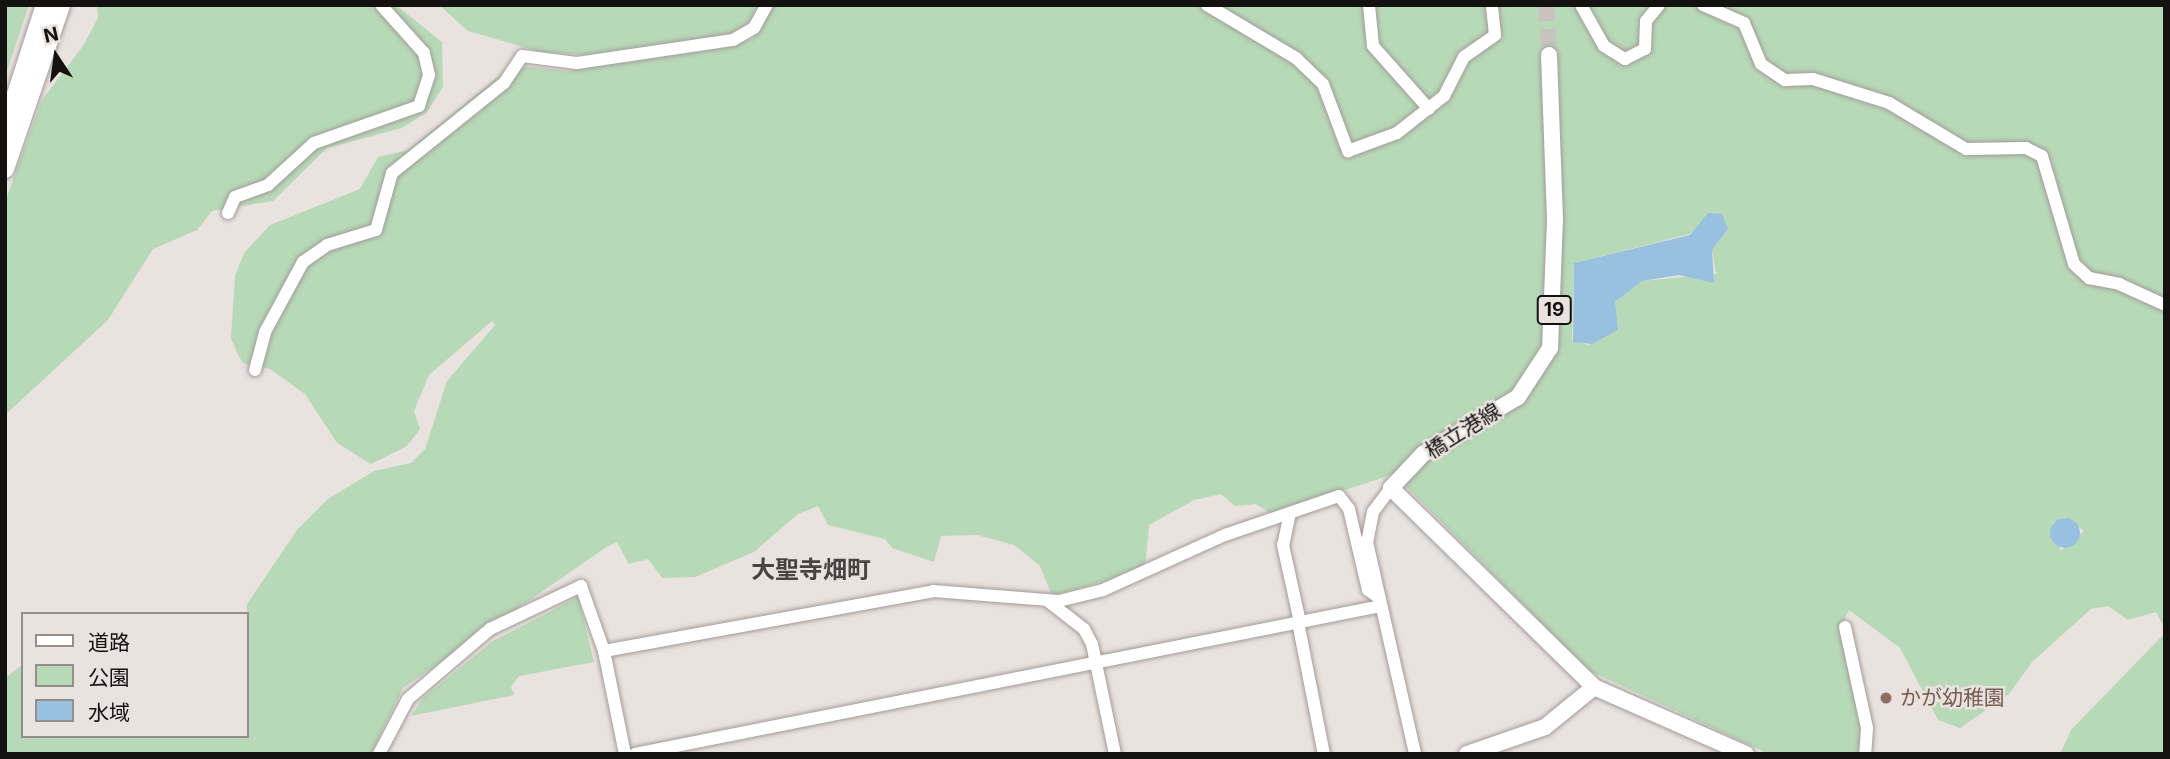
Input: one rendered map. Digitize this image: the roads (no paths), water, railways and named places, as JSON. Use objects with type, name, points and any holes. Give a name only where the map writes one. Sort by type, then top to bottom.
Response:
[{"type":"highway","points":[[5,128],[45,5]]},
{"type":"highway","points":[[5,169],[61,5]]},
{"type":"main road","name":"橋立港線","points":[[1391,488],[1423,454],[1518,397],[1550,348],[1555,219],[1549,55]]},
{"type":"main road","points":[[1391,488],[1594,687],[1746,754]]},
{"type":"main road","points":[[1466,754],[1545,727],[1594,687]]},
{"type":"street","points":[[228,213],[235,197],[268,185],[314,143],[419,106],[429,75],[424,53],[380,5]]},
{"type":"street","points":[[255,370],[265,332],[303,262],[327,245],[376,230],[383,215],[381,193],[392,173],[503,83],[522,56],[569,64],[733,40],[749,33],[767,5]]},
{"type":"street","points":[[1208,5],[1296,58],[1323,84],[1348,151],[1396,133],[1429,109],[1464,57],[1495,35],[1492,5]]},
{"type":"street","points":[[1369,5],[1373,46],[1429,109]]},
{"type":"street","points":[[1581,5],[1604,46],[1625,59],[1645,49],[1646,21],[1658,5]]},
{"type":"street","points":[[1703,5],[1744,23],[1761,64],[1785,80],[1813,79],[1889,103],[1966,149],[2026,148],[2042,156],[2052,170],[2074,264],[2089,278],[2119,284],[2165,305]]},
{"type":"street","points":[[1391,488],[1367,534],[1415,754]]},
{"type":"street","points":[[604,652],[803,610],[933,590],[1048,600],[1103,590],[1290,513],[1345,498],[1368,590],[1380,602]]},
{"type":"street","points":[[1290,513],[1283,545],[1324,754]]},
{"type":"street","points":[[379,754],[408,699],[490,629],[581,586],[604,652],[625,754]]},
{"type":"street","points":[[1048,600],[1084,629],[1097,662],[1115,754]]},
{"type":"street","points":[[635,754],[1299,622],[1380,602]]},
{"type":"street","points":[[1845,627],[1867,728],[1865,754]]},
{"type":"water","points":[[1708,213],[1722,214],[1728,229],[1712,250],[1714,283],[1679,275],[1642,281],[1615,302],[1618,330],[1592,344],[1573,342],[1574,263],[1690,235]]},
{"type":"water","points":[[2065,518],[2076,522],[2080,533],[2076,544],[2065,548],[2054,544],[2050,533],[2054,522]]},
{"type":"tunnel","points":[[1546,5],[1549,55]]},
{"type":"place","name":"かが幼稚園","points":[[1886,698]]},
{"type":"district","name":"大聖寺畑町","points":[[811,570]]}]
